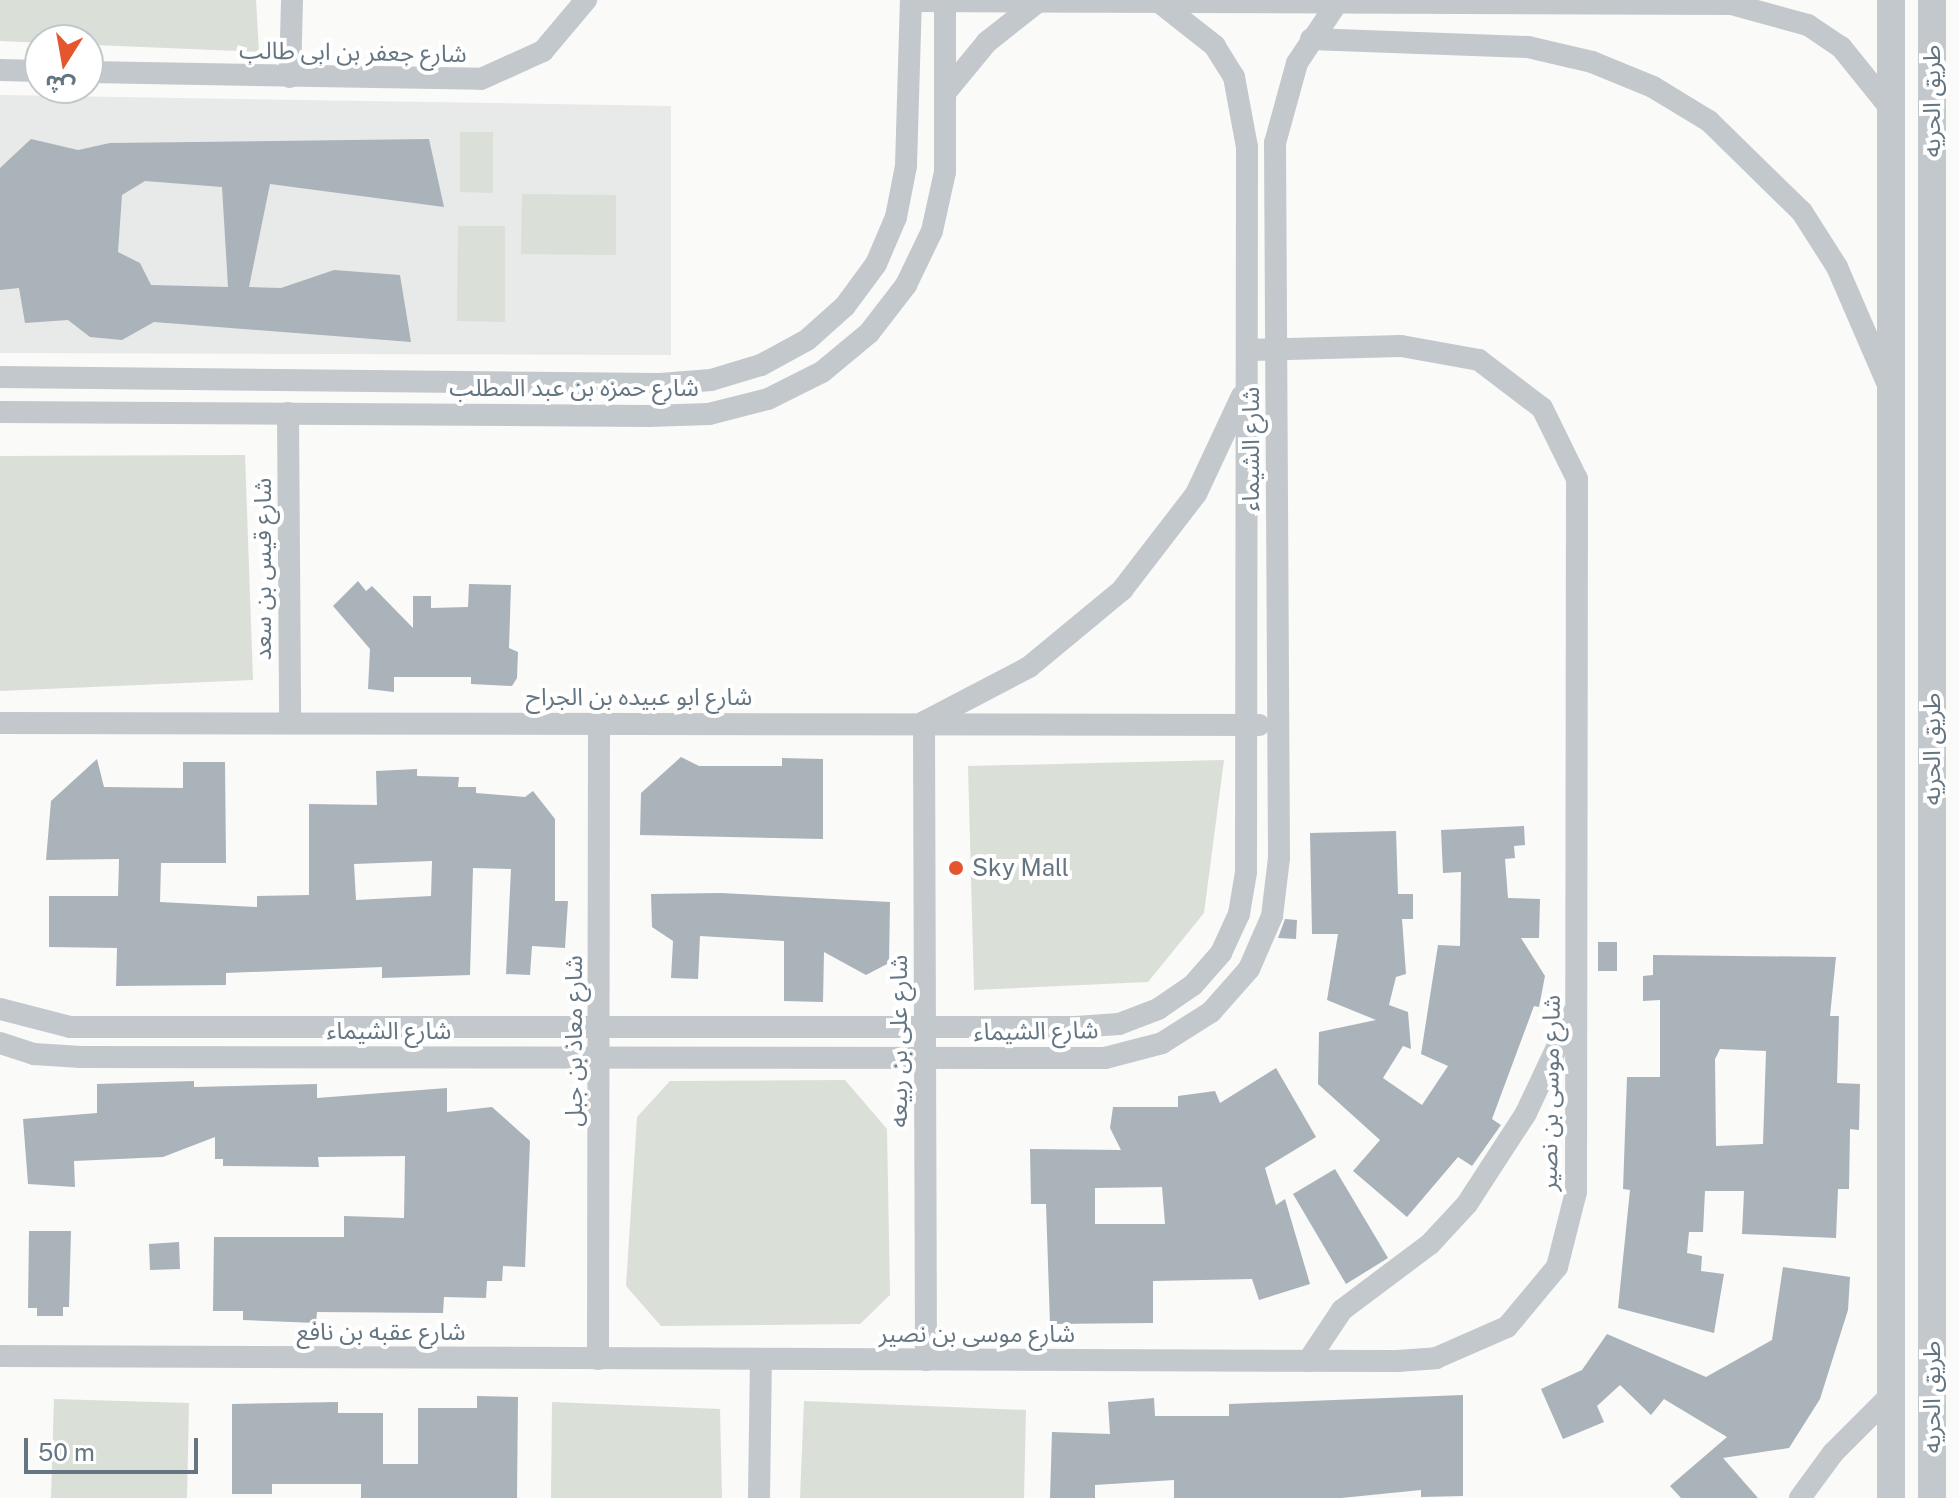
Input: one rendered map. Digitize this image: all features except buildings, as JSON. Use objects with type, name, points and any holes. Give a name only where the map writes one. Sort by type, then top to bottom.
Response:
[{"type":"street","points":[[290,77],[292,0]]},
{"type":"street","name":"شارع جعفر بن ابى طالب","points":[[104,72],[481,79],[543,51],[586,0]]},
{"type":"street","points":[[911,0],[1731,4],[1771,11],[1841,47],[1891,109]]},
{"type":"street","name":"شارع حمزه بن عبد المطلب","points":[[1,377],[660,384],[711,380],[761,365],[807,340],[845,306],[876,264],[896,217],[906,166],[911,0]]},
{"type":"street","name":"شارع حمزه بن عبد المطلب","points":[[0,412],[648,416],[709,414],[768,399],[822,372],[869,333],[906,285],[932,231],[945,172],[945,0]]},
{"type":"street","name":"طريق الحريه","points":[[1891,0],[1891,1498]]},
{"type":"street","name":"طريق الحريه","points":[[1932,0],[1932,1498]]},
{"type":"street","points":[[945,93],[987,42],[1039,1]]},
{"type":"street","name":"شارع الشيماء","points":[[0,1009],[70,1027],[925,1027],[1119,1024],[1158,1009],[1193,985],[1221,953],[1239,914],[1246,872],[1245,111],[1215,46],[1159,2]]},
{"type":"street","name":"شارع الشيماء","points":[[0,1043],[34,1054],[81,1057],[1105,1058],[1162,1043],[1211,1012],[1249,969],[1272,916],[1279,725],[1275,143],[1287,89],[1311,39],[1339,2]]},
{"type":"street","points":[[1311,39],[1528,47],[1604,67],[1709,121],[1802,212],[1837,267],[1891,392],[1932,391]]},
{"type":"street","points":[[0,70],[24,71]]},
{"type":"street","name":"شارع موسى بن نصير","points":[[761,1360],[1308,1361],[1436,1358],[1507,1327],[1535,1300],[1571,1231],[1577,1004],[1581,519],[1563,442],[1542,408],[1479,360],[1401,346],[1247,350]]},
{"type":"street","points":[[924,722],[1029,667],[1122,590],[1196,494],[1246,384]]},
{"type":"street","name":"شارع قيس بن سعد","points":[[288,413],[290,723]]},
{"type":"street","name":"شارع ابو عبيده بن الجراح","points":[[0,723],[924,722],[1279,725]]},
{"type":"street","name":"شارع على بن ربيعه","points":[[924,722],[926,1360]]},
{"type":"street","name":"شارع معاذ بن جبل","points":[[598,1359],[599,724]]},
{"type":"street","points":[[1891,801],[1932,801]]},
{"type":"street","points":[[1308,1361],[1342,1310],[1430,1244],[1467,1204],[1526,1113],[1577,1004]]},
{"type":"street","name":"شارع عقبه بن نافع","points":[[0,1356],[761,1360]]},
{"type":"street","points":[[759,1498],[761,1360]]},
{"type":"street","points":[[1800,1498],[1833,1453],[1891,1395]]},
{"type":"shaded area","points":[[0,0],[256,0],[259,52],[104,45],[104,24],[24,24],[24,42],[0,41]]},
{"type":"shaded area","points":[[0,95],[24,95],[24,104],[104,104],[104,97],[671,106],[671,355],[0,353]]},
{"type":"shaded area","points":[[460,132],[493,132],[493,193],[460,192]]},
{"type":"shaded area","points":[[522,194],[616,195],[616,255],[521,254]]},
{"type":"shaded area","points":[[458,226],[505,226],[505,322],[457,321]]},
{"type":"shaded area","points":[[245,455],[253,680],[0,691],[0,456]]},
{"type":"shaded area","points":[[1224,760],[1204,913],[1148,982],[974,990],[968,766]]},
{"type":"shaded area","points":[[845,1080],[887,1129],[890,1295],[860,1324],[661,1326],[626,1286],[637,1117],[670,1081]]},
{"type":"shaded area","points":[[54,1399],[189,1403],[187,1498],[51,1498]]},
{"type":"shaded area","points":[[804,1401],[1026,1410],[1024,1498],[800,1498]]},
{"type":"shaded area","points":[[552,1402],[720,1409],[722,1498],[551,1498]]},
{"type":"place","name":"Sky Mall","points":[[956,868]]}]
